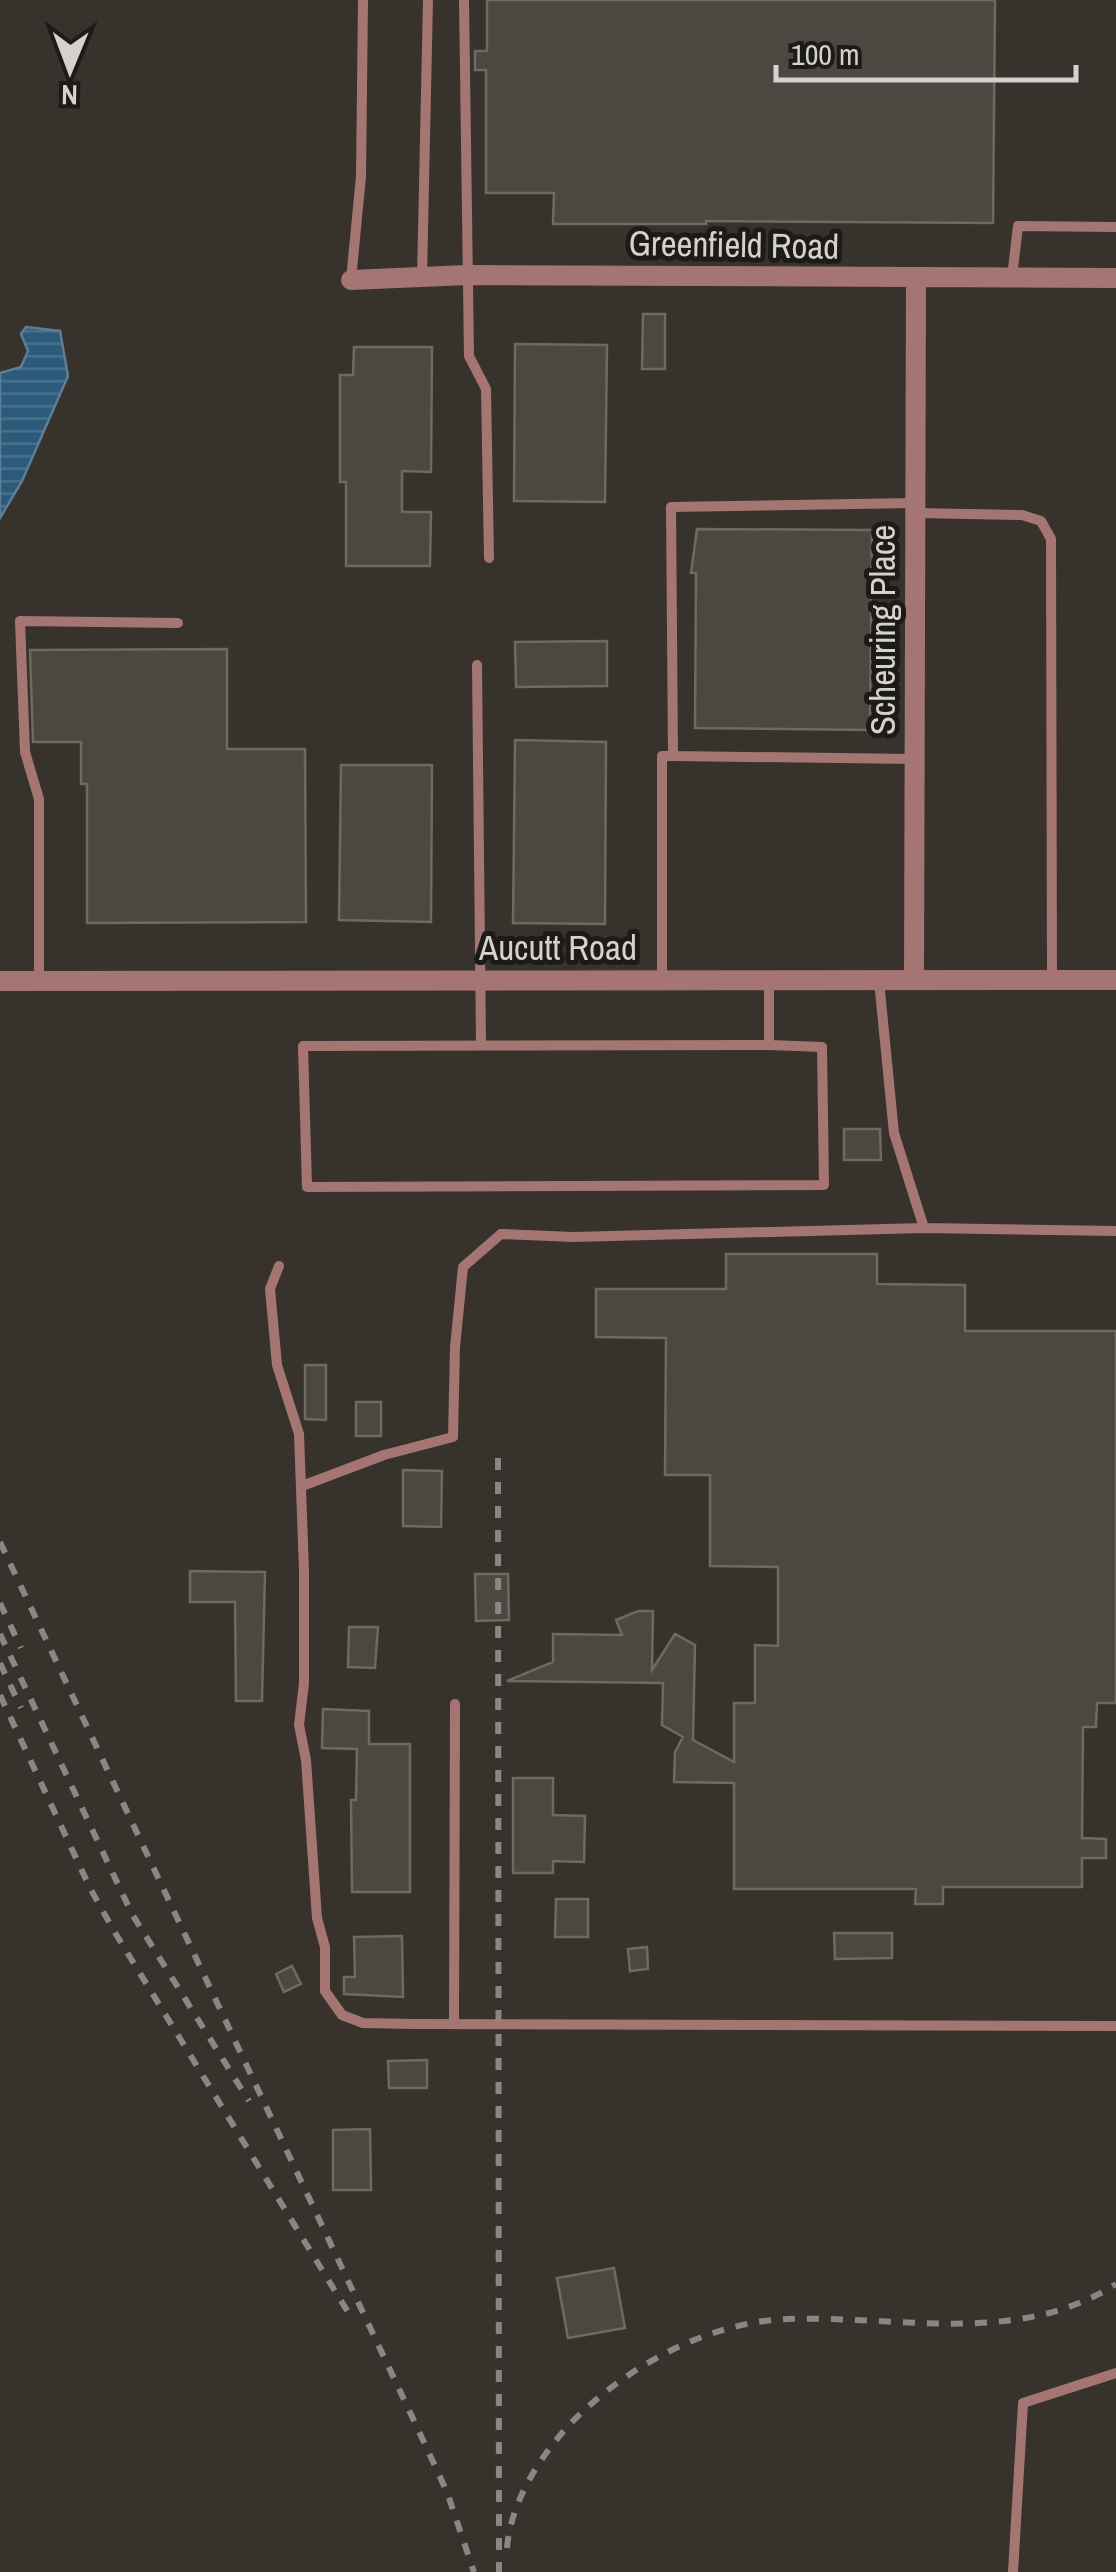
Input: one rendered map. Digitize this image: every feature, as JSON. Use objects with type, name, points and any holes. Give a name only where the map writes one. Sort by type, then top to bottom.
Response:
[{"type":"street","name":"Greenfield Road","points":[[351,280],[467,275],[1116,278]]},
{"type":"street","name":"Scheuring Place","points":[[914,980],[916,279]]},
{"type":"street","name":"Aucutt Road","points":[[0,981],[1116,980]]},
{"type":"lane","points":[[351,280],[361,176],[363,0]]},
{"type":"lane","points":[[422,277],[428,0]]},
{"type":"lane","points":[[464,0],[470,356],[486,389],[489,558]]},
{"type":"lane","points":[[1012,279],[1018,226],[1116,227]]},
{"type":"lane","points":[[674,756],[671,507],[916,508],[1022,515],[1040,521],[1051,539],[1052,980]]},
{"type":"lane","points":[[38,981],[38,799],[24,752],[20,621],[178,623]]},
{"type":"lane","points":[[477,665],[481,1046]]},
{"type":"lane","points":[[662,980],[662,756],[915,759]]},
{"type":"lane","points":[[769,980],[769,1045]]},
{"type":"lane","points":[[879,980],[894,1133],[924,1228]]},
{"type":"lane","points":[[769,1045],[822,1047],[824,1185],[307,1187],[304,1046],[769,1045]]},
{"type":"lane","points":[[302,1486],[384,1455],[453,1438],[455,1347],[463,1267],[501,1234],[574,1237],[924,1228],[1116,1231]]},
{"type":"lane","points":[[279,1266],[270,1289],[278,1365],[300,1434],[304,1683],[300,1725],[317,1918],[324,1947],[324,1991],[342,2015],[364,2023],[1116,2026]]},
{"type":"lane","points":[[454,2024],[456,1704]]},
{"type":"lane","points":[[1013,2572],[1023,2403],[1116,2373]]},
{"type":"water","points":[[26,327],[60,331],[68,376],[22,481],[0,518],[0,373],[21,367],[28,351],[21,334]]},
{"type":"building","points":[[487,0],[995,0],[993,223],[553,224],[554,193],[486,193],[486,70],[475,70],[475,51],[487,51]]},
{"type":"building","points":[[643,314],[665,314],[665,369],[642,369]]},
{"type":"building","points":[[515,344],[607,345],[605,502],[514,501]]},
{"type":"building","points":[[354,347],[432,347],[431,472],[402,471],[402,512],[431,512],[430,566],[346,566],[346,482],[340,482],[340,375],[353,375]]},
{"type":"building","points":[[697,529],[872,530],[870,730],[695,728],[696,573],[691,573]]},
{"type":"building","points":[[607,641],[607,686],[516,687],[515,642]]},
{"type":"building","points":[[227,649],[227,749],[305,749],[306,922],[87,923],[87,784],[81,784],[81,742],[33,742],[30,650]]},
{"type":"building","points":[[515,740],[606,742],[605,924],[513,923]]},
{"type":"building","points":[[341,765],[432,765],[431,922],[339,920]]},
{"type":"building","points":[[844,1129],[880,1129],[881,1160],[844,1160]]},
{"type":"building","points":[[726,1254],[877,1254],[877,1284],[965,1285],[965,1331],[1116,1331],[1116,1703],[1097,1703],[1096,1727],[1083,1727],[1082,1838],[1106,1839],[1106,1858],[1082,1858],[1082,1887],[943,1887],[943,1904],[915,1904],[916,1889],[734,1889],[734,1783],[674,1782],[675,1752],[683,1737],[662,1725],[663,1683],[507,1681],[553,1662],[553,1634],[622,1635],[616,1620],[638,1611],[653,1611],[652,1670],[675,1634],[695,1645],[693,1740],[734,1762],[734,1703],[755,1703],[755,1645],[778,1646],[778,1567],[710,1566],[710,1475],[665,1475],[666,1338],[596,1337],[596,1289],[726,1289]]},
{"type":"building","points":[[305,1365],[326,1365],[326,1420],[305,1419]]},
{"type":"building","points":[[356,1402],[381,1402],[381,1436],[356,1436]]},
{"type":"building","points":[[403,1470],[442,1471],[441,1527],[403,1526]]},
{"type":"building","points":[[190,1571],[265,1572],[262,1701],[236,1701],[235,1602],[190,1602]]},
{"type":"building","points":[[475,1574],[508,1574],[509,1620],[476,1621]]},
{"type":"building","points":[[349,1627],[378,1627],[375,1668],[348,1667]]},
{"type":"building","points":[[323,1709],[369,1711],[369,1744],[410,1744],[410,1892],[352,1892],[351,1800],[356,1800],[357,1749],[322,1748]]},
{"type":"building","points":[[513,1778],[553,1778],[553,1815],[585,1816],[584,1862],[553,1861],[553,1873],[513,1873]]},
{"type":"building","points":[[556,1899],[588,1899],[588,1937],[555,1937]]},
{"type":"building","points":[[834,1933],[892,1933],[892,1958],[835,1959]]},
{"type":"building","points":[[402,1936],[403,1997],[344,1994],[344,1977],[355,1977],[354,1937]]},
{"type":"building","points":[[647,1947],[648,1969],[630,1971],[628,1949]]},
{"type":"building","points":[[292,1966],[301,1984],[284,1992],[276,1974]]},
{"type":"building","points":[[427,2060],[427,2088],[389,2088],[388,2061]]},
{"type":"building","points":[[370,2129],[371,2190],[333,2190],[333,2130]]},
{"type":"building","points":[[614,2268],[625,2328],[568,2338],[557,2278]]},
{"type":"railway","points":[[498,1458],[499,2572]]},
{"type":"railway","points":[[0,1542],[447,2492],[474,2572]]},
{"type":"railway","points":[[0,1603],[21,1648]]},
{"type":"railway","points":[[0,1634],[132,1914],[249,2101]]},
{"type":"railway","points":[[0,1663],[21,1708]]},
{"type":"railway","points":[[0,1695],[114,1931],[351,2317]]},
{"type":"railway","points":[[507,2548],[514,2513],[529,2480],[572,2422],[643,2366],[699,2338],[728,2328],[788,2319],[998,2322],[1078,2303],[1116,2284]]}]
